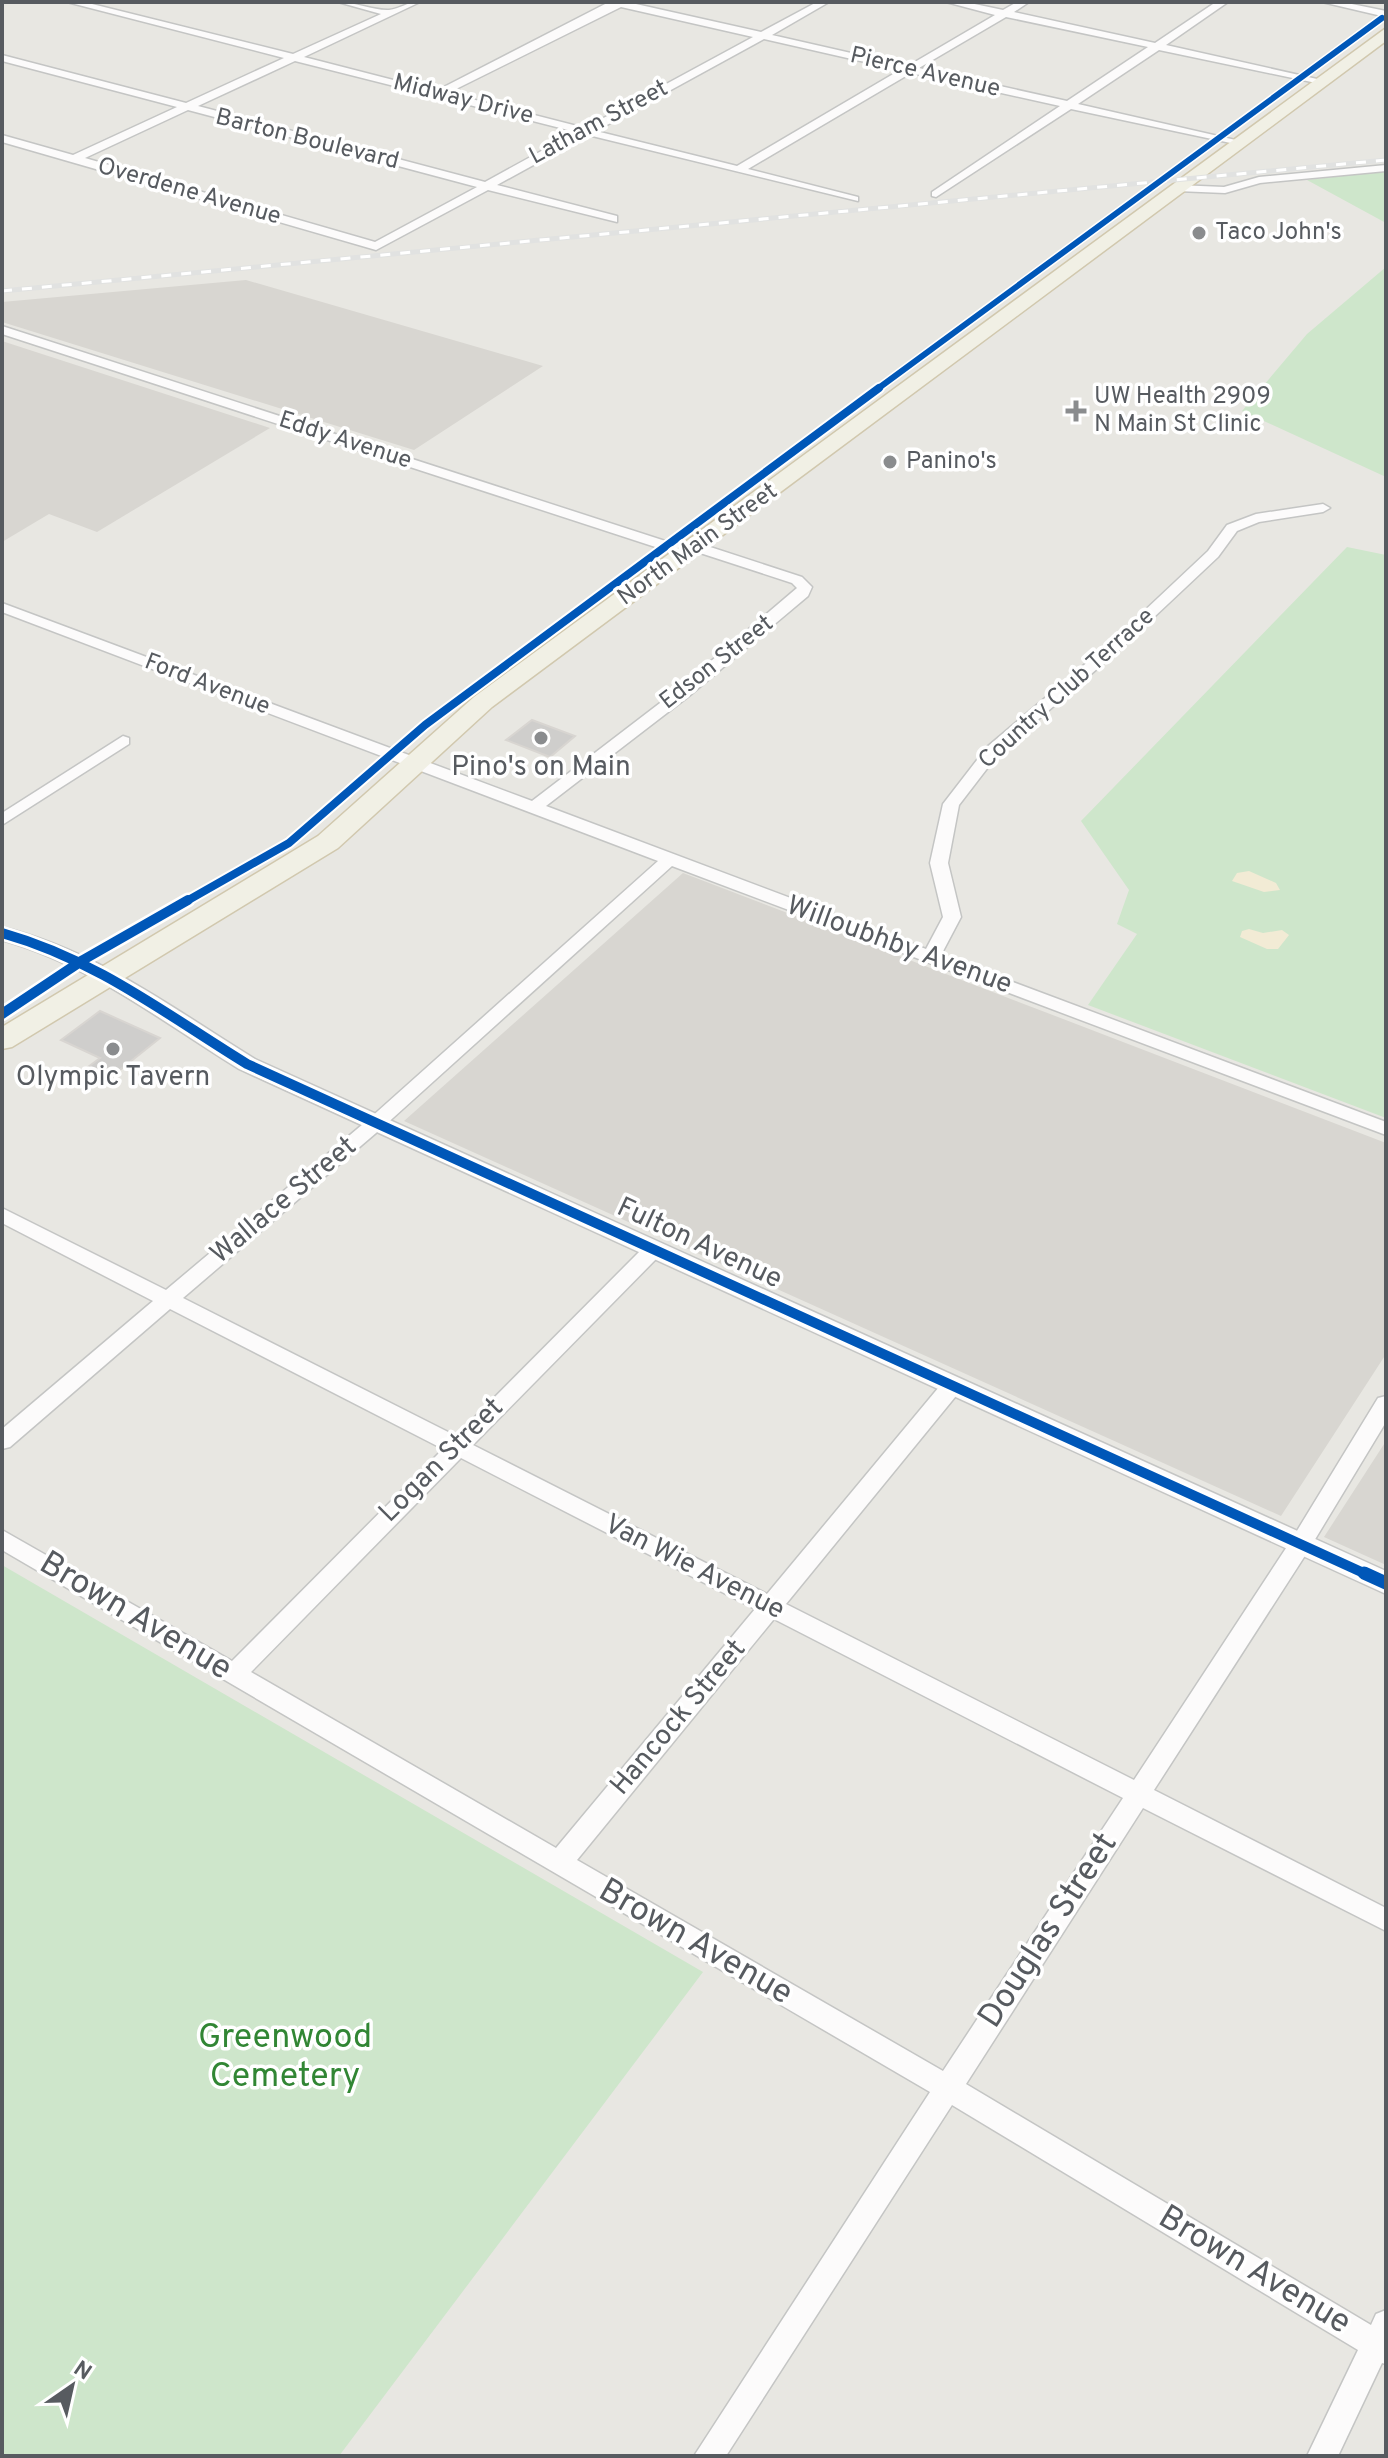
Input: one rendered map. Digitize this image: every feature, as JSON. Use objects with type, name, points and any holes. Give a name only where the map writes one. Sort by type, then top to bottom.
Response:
[{"type":"main road","name":"North Main Street","points":[[2,1040],[315,851],[483,702],[1386,33]]},
{"type":"street","name":"Midway Drive","points":[[72,2],[854,199]]},
{"type":"street","points":[[343,2],[389,13]]},
{"type":"street","points":[[74,159],[415,2]]},
{"type":"street","points":[[438,94],[618,2]]},
{"type":"street","name":"Pierce Avenue","points":[[618,2],[1236,143]]},
{"type":"street","name":"Latham Street","points":[[376,246],[824,2]]},
{"type":"street","points":[[951,2],[1321,81]]},
{"type":"street","points":[[738,170],[1024,2]]},
{"type":"street","points":[[936,194],[1223,2]]},
{"type":"street","points":[[1327,2],[1386,14]]},
{"type":"street","name":"Barton Boulevard","points":[[2,58],[613,219]]},
{"type":"street","name":"Overdene Avenue","points":[[2,138],[376,246]]},
{"type":"street","points":[[1177,188],[1225,190],[1259,180],[1386,168]]},
{"type":"street","name":"Eddy Avenue","points":[[2,330],[692,550]]},
{"type":"street","name":"Country Club Terrace","points":[[931,957],[952,917],[939,863],[951,804],[993,750],[1147,616],[1213,554],[1232,528],[1256,518],[1323,508]]},
{"type":"street","name":"Edson Street","points":[[532,809],[683,693],[803,593],[805,587],[797,580],[692,550]]},
{"type":"street","name":"Ford Avenue","points":[[2,607],[411,764]]},
{"type":"street","points":[[2,820],[123,741]]},
{"type":"street","name":"Willoubhby Avenue","points":[[411,764],[1386,1129]]},
{"type":"street","name":"Wallace Street","points":[[2,1441],[376,1123],[669,860]]},
{"type":"street","name":"Fulton Avenue","points":[[2,933],[69,953],[110,974],[247,1064],[1386,1583]]},
{"type":"street","name":"Van Wie Avenue","points":[[2,1215],[1386,1920]]},
{"type":"street","name":"Logan Street","points":[[233,1675],[455,1446],[653,1250]]},
{"type":"street","name":"Hancock Street","points":[[558,1864],[952,1386]]},
{"type":"street","name":"Douglas Street","points":[[709,2456],[1300,1545],[1386,1404]]},
{"type":"street","name":"Brown Avenue","points":[[2,1539],[558,1864],[1383,2339]]},
{"type":"street","points":[[1322,2456],[1383,2339]]},
{"type":"shaded area","points":[[246,280],[543,366],[414,450],[2,322],[2,302]]},
{"type":"shaded area","points":[[2,341],[270,428],[97,532],[49,514],[2,542]]},
{"type":"shaded area","points":[[683,873],[1386,1143],[1386,1354],[1281,1516],[404,1121]]},
{"type":"shaded area","points":[[1386,1441],[1386,1565],[1324,1537]]},
{"type":"green space","points":[[1386,171],[1386,223],[1307,180]]},
{"type":"green space","points":[[1386,267],[1386,477],[1242,411],[1307,334]]},
{"type":"green space","points":[[1347,547],[1386,555],[1386,1118],[1088,1005],[1137,934],[1117,924],[1129,890],[1081,821]]},
{"type":"green space","name":"Greenwood Cemetery","points":[[2,1565],[703,1972],[339,2456],[2,2456]]},
{"type":"sand","points":[[1249,871],[1276,883],[1280,890],[1264,892],[1232,881],[1237,873]]},
{"type":"sand","points":[[1249,929],[1263,933],[1282,930],[1289,935],[1278,949],[1267,949],[1240,937],[1242,931]]},
{"type":"building","name":"Pino's on Main","points":[[532,720],[575,736],[550,757],[506,740]]},
{"type":"building","name":"Olympic Tavern","points":[[100,1011],[160,1038],[106,1081],[84,1070],[100,1058],[61,1040]]},
{"type":"railway","points":[[2,291],[1386,160]]},
{"type":"cycle path","points":[[2,1014],[83,960],[289,843],[425,725],[490,675],[1382,18]]},
{"type":"cycle path","points":[[2,933],[73,957],[103,972],[247,1064],[1386,1583]]},
{"type":"place","name":"Taco John's","points":[[1199,233]]},
{"type":"place","name":"UW Health 2909 N Main St Clinic","points":[[1076,411]]},
{"type":"place","name":"Panino's","points":[[890,462]]},
{"type":"place","name":"Pino's on Main","points":[[541,738]]},
{"type":"place","name":"Olympic Tavern","points":[[113,1049]]}]
